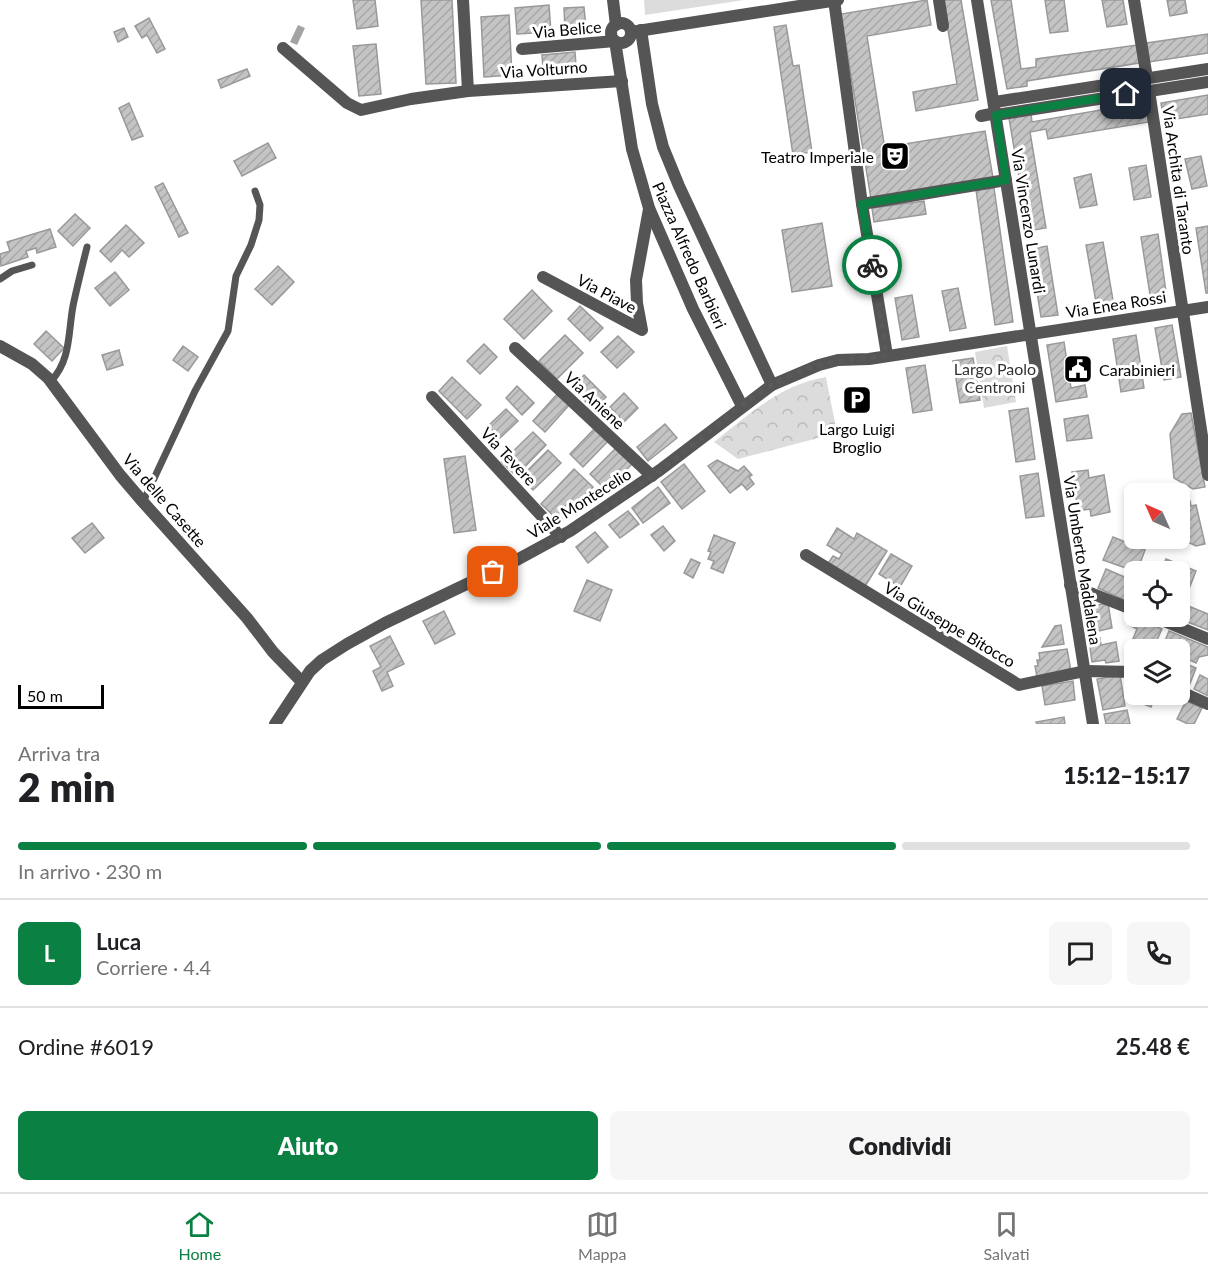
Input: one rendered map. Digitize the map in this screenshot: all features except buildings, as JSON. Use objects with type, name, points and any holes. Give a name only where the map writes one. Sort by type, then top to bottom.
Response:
[{"type":"street","points":[[463,0],[468,91]]},
{"type":"street","points":[[613,0],[616,25],[612,31],[615,41],[621,43],[636,31],[836,0],[862,204],[887,355]]},
{"type":"street","points":[[939,0],[943,26]]},
{"type":"street","name":"Via Vincenzo Lunardi","points":[[977,0],[996,110],[1029,333]]},
{"type":"street","points":[[1134,0],[1148,78]]},
{"type":"street","points":[[616,25],[626,24],[636,31]]},
{"type":"street","name":"Piazza Alfredo Barbieri","points":[[636,31],[663,147],[772,385]]},
{"type":"street","name":"Piazza Alfredo Barbieri","points":[[615,41],[632,149],[649,208],[693,309],[742,406]]},
{"type":"street","name":"Via Belice","points":[[522,49],[615,41]]},
{"type":"street","name":"Via Volturno","points":[[283,48],[347,103],[357,109],[365,110],[411,99],[468,91],[622,81]]},
{"type":"street","points":[[981,116],[996,110],[1148,78],[1208,69]]},
{"type":"street","points":[[996,110],[1208,82]]},
{"type":"street","name":"Via Archita di Taranto","points":[[1149,91],[1208,475]]},
{"type":"street","points":[[862,204],[1006,180]]},
{"type":"street","name":"Via Piave","points":[[543,278],[642,330],[636,280],[649,208]]},
{"type":"street","name":"Via Enea Rossi","points":[[887,355],[1208,307]]},
{"type":"street","name":"Via Umberto Maddalena","points":[[1029,333],[1093,724]]},
{"type":"street","name":"Via delle Casette","points":[[0,346],[32,364],[51,381],[120,475],[247,618],[273,652],[302,682]]},
{"type":"street","name":"Via Aniene","points":[[515,348],[652,476]]},
{"type":"street","name":"Viale Montecelio","points":[[275,724],[302,682],[319,663],[359,637],[561,537],[652,476],[772,385],[819,365],[838,360],[869,359],[887,355]]},
{"type":"street","name":"Via Tevere","points":[[432,397],[561,537]]},
{"type":"street","name":"Via Giuseppe Bitocco","points":[[806,555],[1019,685],[1085,671],[1124,672]]},
{"type":"street","points":[[1070,585],[1124,606]]},
{"type":"street","points":[[1179,627],[1208,639]]},
{"type":"street","points":[[1190,697],[1208,704]]},
{"type":"lane","points":[[143,502],[192,398],[228,331],[236,276],[251,245],[259,220],[260,205],[255,191]]},
{"type":"lane","points":[[51,381],[60,370],[66,357],[73,307],[87,247]]},
{"type":"lane","points":[[0,279],[12,271],[32,265]]},
{"type":"green space","points":[[644,0],[744,0],[645,15]]},
{"type":"green space","name":"Largo Paolo Centroni","points":[[1007,346],[1016,402],[984,408],[975,352]]},
{"type":"green space","points":[[826,377],[837,433],[738,459],[714,442],[779,394],[809,381]]},
{"type":"shaded area","points":[[298,25],[305,28],[297,45],[290,42]]},
{"type":"way so far","points":[[493,572],[561,537],[660,470],[772,385],[798,372],[838,360],[869,359],[887,355],[872,265]]},
{"type":"place","name":"Teatro Imperiale","points":[[895,156]]},
{"type":"place","name":"Carabinieri","points":[[1078,369]]},
{"type":"place","name":"Largo Luigi Broglio","points":[[857,400]]},
{"type":"route","points":[[872,265],[862,204],[1006,180],[996,115],[1126,94]]}]
